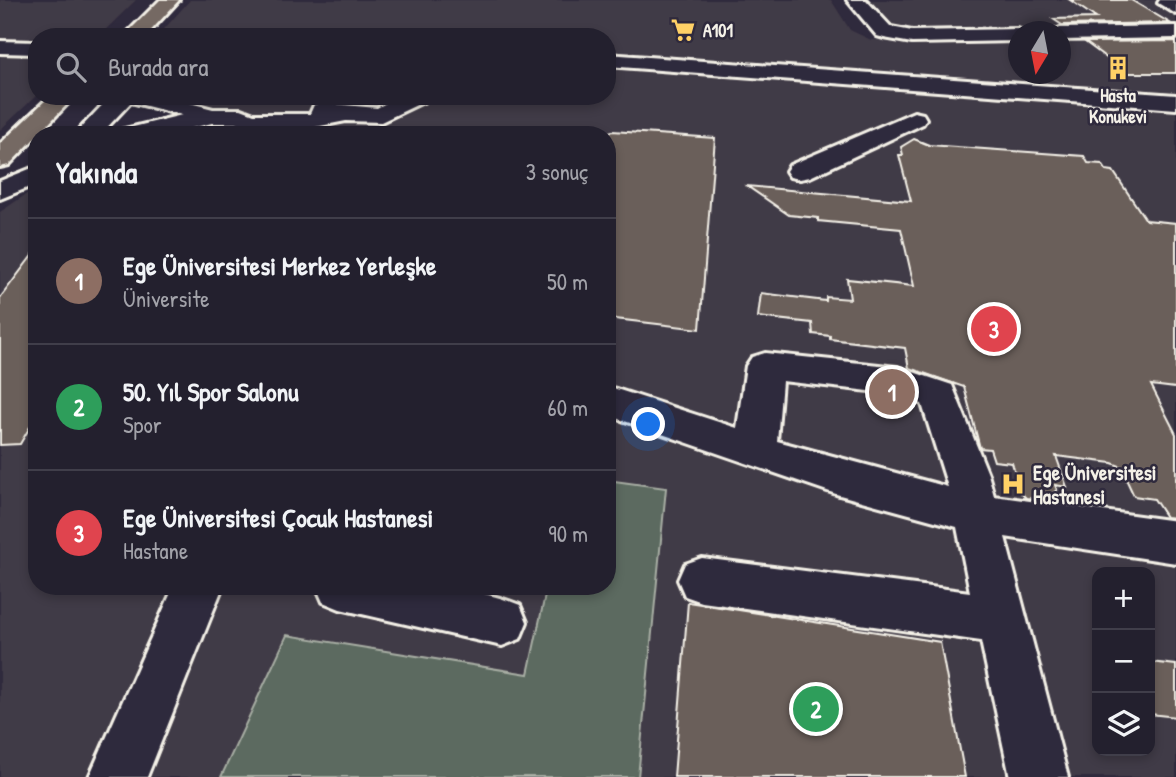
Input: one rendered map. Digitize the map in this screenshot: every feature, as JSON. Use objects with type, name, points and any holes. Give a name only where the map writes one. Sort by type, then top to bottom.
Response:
[{"type":"main road","points":[[128,28],[156,0]]},
{"type":"main road","points":[[142,28],[170,0]]},
{"type":"main road","points":[[34,126],[55,105]]},
{"type":"main road","points":[[51,126],[71,105]]},
{"type":"main road","points":[[0,159],[28,131]]},
{"type":"main road","points":[[0,180],[28,150]]},
{"type":"street","points":[[856,0],[884,32],[912,37],[1008,35]]},
{"type":"street","points":[[1176,3],[1167,3],[1176,8]]},
{"type":"street","points":[[1071,34],[1176,32]]},
{"type":"street","points":[[0,47],[28,47]]},
{"type":"street","points":[[616,61],[1176,102]]},
{"type":"street","points":[[883,64],[1008,72]]},
{"type":"street","points":[[1071,77],[1176,83]]},
{"type":"street","points":[[95,126],[115,105]]},
{"type":"street","points":[[170,105],[213,116],[242,117],[249,121],[310,121],[346,114],[380,115],[399,105]]},
{"type":"street","points":[[169,126],[213,116]]},
{"type":"street","points":[[800,172],[914,119]]},
{"type":"street","points":[[0,191],[28,178]]},
{"type":"street","points":[[755,450],[765,366],[898,381],[938,395],[967,474],[1039,777]]},
{"type":"street","points":[[616,403],[755,450],[908,496],[1044,525],[1176,542]]},
{"type":"street","points":[[702,580],[1002,620]]},
{"type":"street","points":[[118,777],[195,595]]},
{"type":"street","points":[[380,595],[502,622]]},
{"type":"shaded area","points":[[0,0],[136,0],[107,28],[28,28],[28,104],[0,130]]},
{"type":"shaded area","points":[[190,0],[831,0],[850,30],[871,40],[1008,39],[1008,84],[1071,84],[1071,38],[1176,36],[1176,777],[0,777],[0,212],[28,193],[28,595],[616,595],[616,126],[213,126],[227,106],[198,105],[616,105],[616,28],[165,28]]},
{"type":"shaded area","points":[[862,0],[1176,0],[1176,28],[1071,30],[1071,21],[1008,21],[1008,30],[896,32]]},
{"type":"green space","points":[[616,481],[666,488],[638,777],[221,777],[287,635],[528,674],[545,595],[616,595]]},
{"type":"building","points":[[1070,0],[1131,0],[1170,23],[1071,25],[1071,21],[1053,19],[1096,18]]},
{"type":"building","points":[[1176,41],[1176,73],[1127,73],[1085,42]]},
{"type":"building","points":[[616,131],[715,138],[700,329],[616,319]]},
{"type":"building","points":[[914,139],[929,145],[1084,156],[1088,163],[1102,164],[1106,170],[1113,171],[1146,220],[1176,223],[1176,388],[1151,385],[1176,434],[1176,518],[1166,517],[1154,499],[1134,496],[1120,466],[1112,463],[1056,456],[1067,487],[1055,485],[1057,490],[1044,500],[1026,498],[1021,493],[1012,463],[994,461],[990,449],[980,448],[964,387],[909,368],[905,348],[830,339],[830,336],[813,334],[812,323],[758,317],[761,293],[826,301],[826,297],[850,299],[847,279],[914,286],[901,229],[818,221],[818,218],[789,215],[747,186],[911,201],[899,155],[903,155],[901,147]]},
{"type":"building","points":[[28,261],[28,430],[20,444],[0,445],[0,298]]},
{"type":"building","points":[[688,602],[940,642],[965,777],[674,777]]},
{"type":"building","points":[[1155,663],[1176,665],[1176,717],[1155,715]]},
{"type":"place","name":"A101","points":[[683,30]]},
{"type":"place","name":"Hasta Konukevi","points":[[1118,68]]},
{"type":"place","name":"Ege Üniversitesi Çocuk Hastanesi","points":[[994,329]]},
{"type":"place","name":"Ege Üniversitesi Merkez Yerleşke","points":[[892,392]]},
{"type":"place","name":"Ege Üniversitesi Hastanesi","points":[[1013,484]]},
{"type":"place","name":"50. Yıl Spor Salonu","points":[[816,709]]}]
